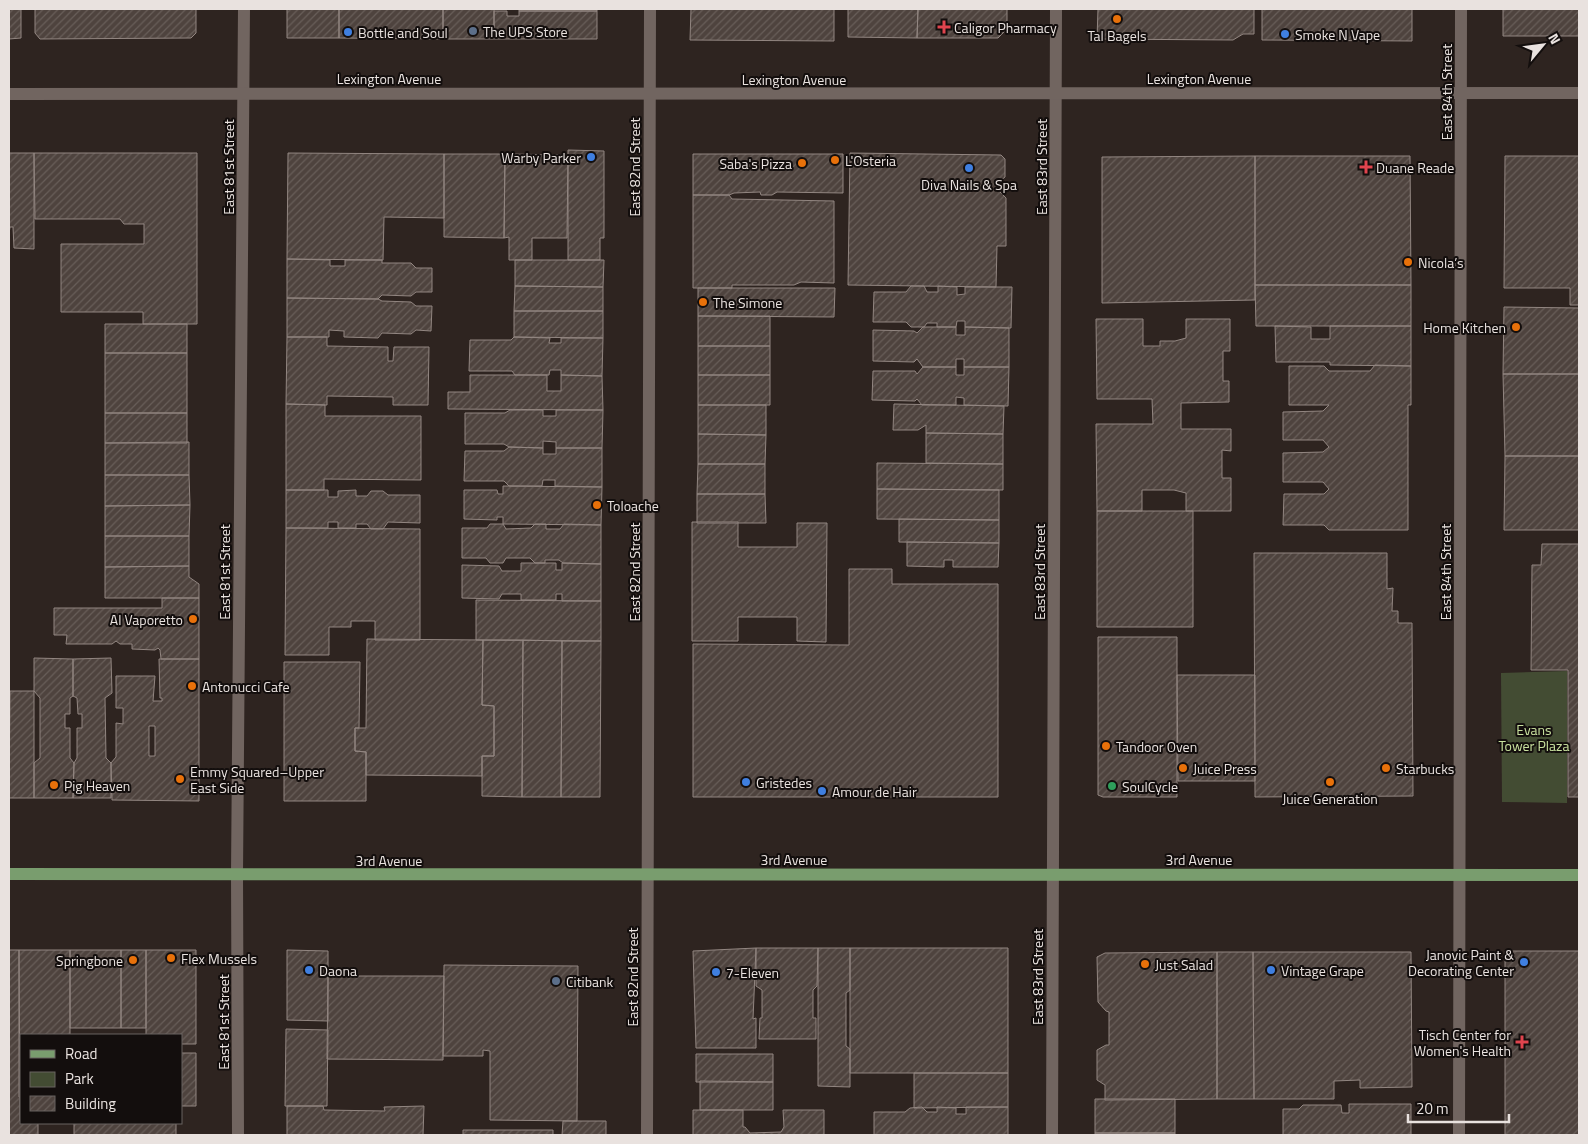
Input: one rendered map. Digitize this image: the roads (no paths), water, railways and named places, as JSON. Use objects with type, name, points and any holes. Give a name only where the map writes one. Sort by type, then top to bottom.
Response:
[{"type":"main road","name":"3rd Avenue","points":[[9,874],[1579,875]]},
{"type":"street","name":"East 81st Street","points":[[238,1135],[237,874],[244,9]]},
{"type":"street","name":"East 82nd Street","points":[[647,1135],[650,9]]},
{"type":"street","name":"East 83rd Street","points":[[1052,1135],[1056,9]]},
{"type":"street","name":"East 84th Street","points":[[1459,1135],[1461,9]]},
{"type":"street","name":"Lexington Avenue","points":[[9,94],[1579,93]]},
{"type":"place","name":"Tal Bagels","points":[[1117,19]]},
{"type":"place","name":"Caligor Pharmacy","points":[[944,27]]},
{"type":"place","name":"The UPS Store","points":[[473,31]]},
{"type":"place","name":"Bottle and Soul","points":[[348,32]]},
{"type":"place","name":"Smoke N Vape","points":[[1285,34]]},
{"type":"place","name":"Warby Parker","points":[[591,157]]},
{"type":"place","name":"L'Osteria","points":[[835,160]]},
{"type":"place","name":"Saba's Pizza","points":[[802,163]]},
{"type":"place","name":"Duane Reade","points":[[1366,167]]},
{"type":"place","name":"Diva Nails & Spa","points":[[969,168]]},
{"type":"place","name":"Nicola’s","points":[[1408,262]]},
{"type":"place","name":"The Simone","points":[[703,302]]},
{"type":"place","name":"Home Kitchen","points":[[1516,327]]},
{"type":"place","name":"Toloache","points":[[597,505]]},
{"type":"place","name":"Al Vaporetto","points":[[193,619]]},
{"type":"place","name":"Antonucci Cafe","points":[[192,686]]},
{"type":"place","name":"Tandoor Oven","points":[[1106,746]]},
{"type":"place","name":"Juice Press","points":[[1183,768]]},
{"type":"place","name":"Starbucks","points":[[1386,768]]},
{"type":"place","name":"Emmy Squared–Upper East Side","points":[[180,779]]},
{"type":"place","name":"Gristedes","points":[[746,782]]},
{"type":"place","name":"Juice Generation","points":[[1330,782]]},
{"type":"place","name":"Pig Heaven","points":[[54,785]]},
{"type":"place","name":"SoulCycle","points":[[1112,786]]},
{"type":"place","name":"Amour de Hair","points":[[822,791]]},
{"type":"place","name":"Flex Mussels","points":[[171,958]]},
{"type":"place","name":"Springbone","points":[[133,960]]},
{"type":"place","name":"Janovic Paint & Decorating Center","points":[[1524,962]]},
{"type":"place","name":"Just Salad","points":[[1145,964]]},
{"type":"place","name":"Daona","points":[[309,970]]},
{"type":"place","name":"Vintage Grape","points":[[1271,970]]},
{"type":"place","name":"7-Eleven","points":[[716,972]]},
{"type":"place","name":"Citibank","points":[[556,981]]},
{"type":"place","name":"Tisch Center for Women's Health","points":[[1522,1042]]},
{"type":"park label","name":"Evans Tower Plaza","points":[[1534,738]]}]
